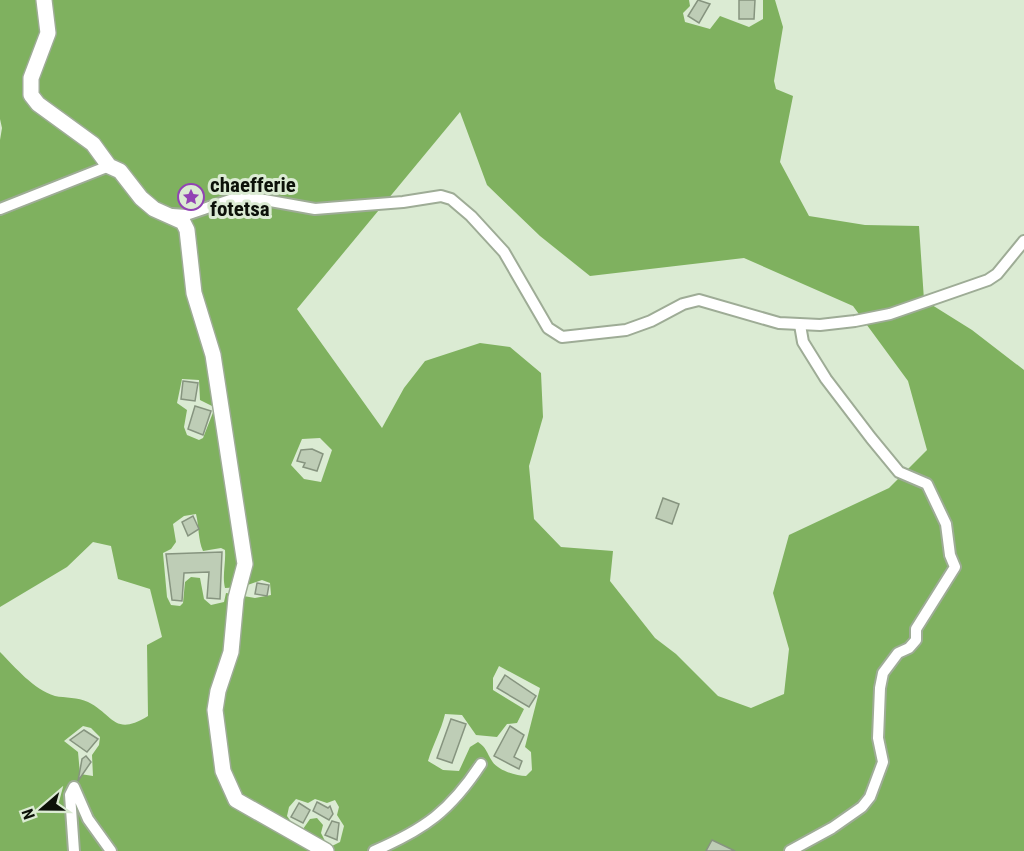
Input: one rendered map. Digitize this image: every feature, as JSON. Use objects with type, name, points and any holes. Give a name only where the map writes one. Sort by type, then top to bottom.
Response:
[{"type":"street","points":[[44,0],[48,33],[31,78],[31,94],[38,104],[93,144],[109,166],[120,171],[130,187],[154,209],[183,222],[187,230],[194,293],[213,355],[245,564],[236,598],[231,652],[218,691],[216,710],[223,771],[236,800],[326,851]]},
{"type":"street","points":[[0,209],[109,166]]},
{"type":"street","points":[[154,209],[186,215],[236,198],[253,198],[315,209],[403,202],[441,196],[460,206],[504,252],[548,328],[562,337],[626,330],[651,321],[683,304],[699,300],[765,320],[800,325],[874,318],[977,284],[998,273],[1024,241]]},
{"type":"street","points":[[790,851],[832,828],[862,807],[870,797],[883,762],[878,738],[880,688],[883,673],[898,653],[909,648],[916,640],[916,629],[955,567],[950,555],[946,524],[927,484],[899,472],[871,438],[826,378],[803,342],[800,325]]},
{"type":"street","points":[[374,851],[401,839],[437,818],[466,786],[481,764]]},
{"type":"street","points":[[74,851],[70,795],[74,787],[88,819],[111,851]]},
{"type":"green space","points":[[0,0],[689,0],[690,6],[683,13],[685,22],[710,29],[720,16],[749,27],[763,19],[763,0],[775,0],[783,27],[774,81],[776,89],[793,96],[780,162],[809,216],[865,225],[919,226],[924,300],[972,330],[1024,370],[1024,851],[0,851],[0,652],[25,677],[47,693],[84,700],[97,707],[115,722],[128,724],[148,716],[147,645],[162,637],[150,589],[118,579],[111,546],[93,542],[67,567],[0,607],[0,140],[2,128],[0,119]],"holes":[[[460,112],[487,185],[540,236],[590,276],[744,258],[853,306],[908,381],[927,450],[889,488],[789,535],[773,593],[789,649],[784,694],[751,708],[718,696],[676,654],[655,638],[610,581],[613,551],[561,547],[534,519],[529,466],[543,417],[541,373],[510,347],[480,343],[425,361],[404,388],[382,428],[297,309]],[[182,379],[199,380],[200,400],[212,406],[214,410],[203,438],[199,440],[187,435],[184,427],[187,410],[177,403]],[[320,438],[332,450],[321,482],[304,479],[291,465],[302,439]],[[196,514],[203,551],[221,548],[225,550],[225,588],[242,587],[262,580],[270,583],[271,595],[255,598],[226,593],[224,602],[211,605],[204,599],[200,578],[191,577],[185,582],[183,603],[180,606],[171,605],[167,597],[163,553],[171,549],[176,542],[173,524],[184,516]],[[499,666],[540,688],[525,747],[531,752],[532,770],[526,776],[502,770],[494,764],[485,748],[478,742],[470,747],[459,771],[443,770],[428,761],[445,714],[462,715],[476,735],[497,737],[507,724],[517,723],[524,709],[493,690],[493,678]],[[83,726],[91,728],[100,737],[99,745],[92,755],[93,776],[80,774],[78,752],[64,741]],[[296,799],[308,803],[315,799],[327,803],[335,800],[339,807],[337,815],[344,826],[340,842],[332,846],[325,841],[321,833],[323,825],[317,818],[310,819],[303,829],[294,826],[287,816],[289,807]]]},
{"type":"building","points":[[698,0],[710,4],[699,23],[688,16]]},
{"type":"building","points":[[739,0],[755,0],[754,19],[739,19]]},
{"type":"building","points":[[183,381],[198,383],[195,401],[181,399]]},
{"type":"building","points":[[195,406],[211,411],[203,435],[188,429]]},
{"type":"building","points":[[312,449],[323,454],[317,471],[303,467],[305,463],[297,461],[301,450]]},
{"type":"building","points":[[663,498],[679,504],[672,524],[656,518]]},
{"type":"building","points":[[193,516],[199,529],[188,536],[182,522]]},
{"type":"building","points":[[222,552],[220,599],[207,598],[209,572],[184,573],[182,601],[172,600],[166,554]]},
{"type":"building","points":[[257,583],[269,585],[267,596],[255,594]]},
{"type":"building","points":[[505,675],[536,696],[529,707],[497,688]]},
{"type":"building","points":[[451,719],[466,724],[452,763],[437,758]]},
{"type":"building","points":[[510,726],[524,735],[514,757],[522,761],[519,769],[494,756]]},
{"type":"building","points":[[84,730],[98,739],[87,752],[70,740]]},
{"type":"building","points":[[86,756],[91,762],[78,781],[82,759]]},
{"type":"building","points":[[317,802],[328,808],[330,806],[333,814],[329,820],[313,811]]},
{"type":"building","points":[[299,803],[310,810],[303,823],[291,817]]},
{"type":"building","points":[[332,821],[339,823],[337,840],[325,835]]},
{"type":"building","points":[[712,840],[735,851],[706,851]]},
{"type":"place","name":"chaefferie fotetsa","points":[[191,197]]}]
